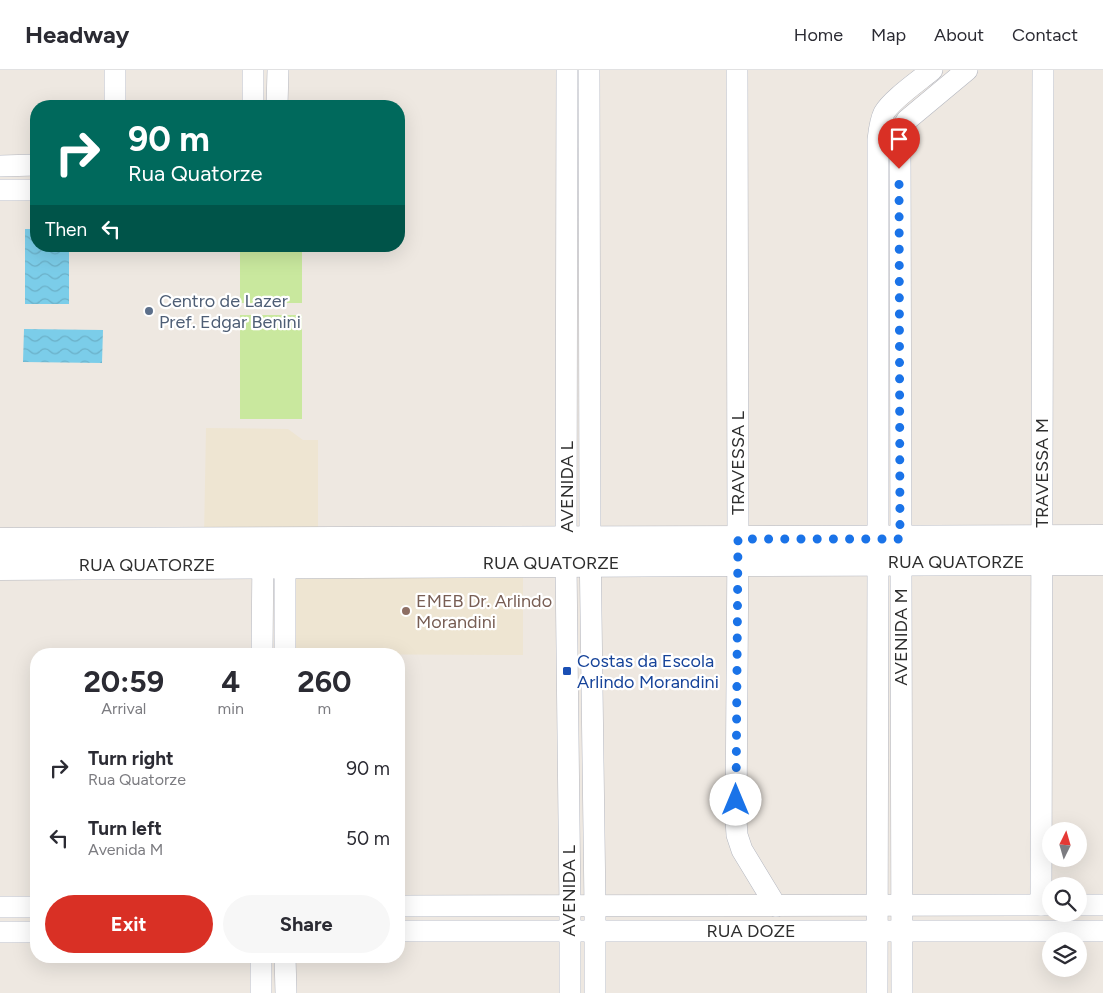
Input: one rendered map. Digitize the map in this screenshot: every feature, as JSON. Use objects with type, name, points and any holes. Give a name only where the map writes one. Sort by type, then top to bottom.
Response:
[{"type":"street","points":[[115,70],[115,100]]},
{"type":"street","points":[[253,70],[253,100]]},
{"type":"street","points":[[278,70],[278,100]]},
{"type":"street","name":"AVENIDA L","points":[[567,70],[567,246],[578,551],[595,906],[595,993]]},
{"type":"street","name":"AVENIDA L","points":[[570,993],[570,906],[578,551],[589,244],[589,70]]},
{"type":"street","name":"TRAVESSA L","points":[[737,70],[737,835],[742,850],[776,906]]},
{"type":"street","name":"AVENIDA M","points":[[902,993],[902,905],[889,550],[878,140],[883,114],[889,105],[932,70]]},
{"type":"street","points":[[880,124],[900,133],[907,120],[967,70]]},
{"type":"street","name":"TRAVESSA M","points":[[1043,70],[1042,550],[1046,877]]},
{"type":"street","name":"AVENIDA M","points":[[877,993],[877,906],[900,133]]},
{"type":"street","points":[[0,166],[30,165]]},
{"type":"street","points":[[0,190],[30,190]]},
{"type":"street","points":[[567,246],[589,244]]},
{"type":"street","name":"RUA QUATORZE","points":[[1042,550],[1103,538]]},
{"type":"street","name":"RUA QUATORZE","points":[[0,542],[274,553]]},
{"type":"street","name":"RUA QUATORZE","points":[[0,566],[274,553],[738,550],[1042,550],[1103,561]]},
{"type":"street","points":[[263,648],[274,553]]},
{"type":"street","points":[[274,553],[284,648]]},
{"type":"street","name":"RUA DOZE","points":[[405,906],[1042,905]]},
{"type":"street","points":[[1087,905],[1103,905]]},
{"type":"street","points":[[0,907],[30,907]]},
{"type":"street","name":"RUA DOZE","points":[[405,931],[1103,931]]},
{"type":"street","points":[[0,932],[30,932]]},
{"type":"street","points":[[261,963],[261,993]]},
{"type":"street","points":[[285,963],[286,993]]},
{"type":"shaded area","points":[[206,428],[288,429],[303,440],[318,440],[318,536],[204,537]]},
{"type":"shaded area","name":"EMEB Dr. Arlindo Morandini","points":[[523,567],[523,655],[405,654],[405,648],[288,648],[288,568]]},
{"type":"green space","points":[[240,252],[302,252],[302,303],[240,303]]},
{"type":"green space","points":[[240,315],[302,315],[302,419],[240,419]]},
{"type":"water","points":[[25,229],[30,229],[30,252],[69,252],[69,304],[25,304]]},
{"type":"water","points":[[24,329],[103,330],[102,363],[23,362]]},
{"type":"place","name":"Centro de Lazer Pref. Edgar Benini","points":[[149,311]]},
{"type":"place","name":"EMEB Dr. Arlindo Morandini","points":[[406,611]]},
{"type":"place","name":"Costas da Escola Arlindo Morandini","points":[[567,671]]},
{"type":"route","points":[[736,800],[738,539],[900,539],[899,169]]}]
